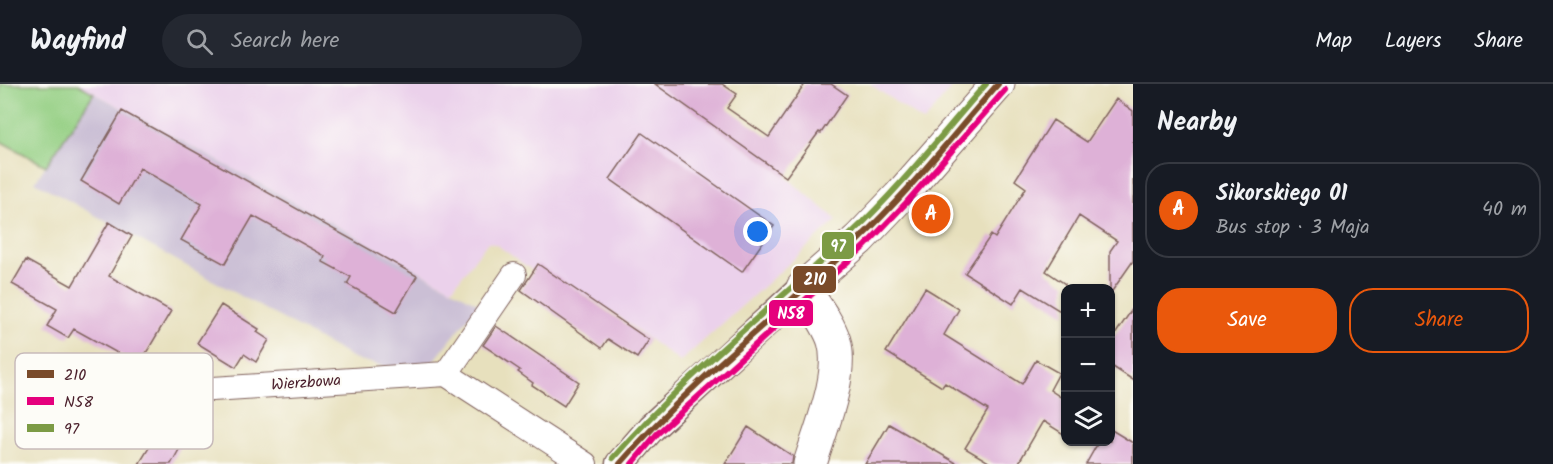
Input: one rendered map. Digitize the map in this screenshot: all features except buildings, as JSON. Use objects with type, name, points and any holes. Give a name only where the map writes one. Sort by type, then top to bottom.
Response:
[{"type":"main road","points":[[810,464],[834,383],[836,352],[828,328],[803,288],[859,239],[891,206],[998,84]]},
{"type":"street","points":[[514,275],[446,374],[585,464]]},
{"type":"street","points":[[620,464],[651,428],[803,288]]},
{"type":"street","name":"Wierzbowa","points":[[213,390],[446,374]]},
{"type":"shaded area","points":[[78,84],[674,84],[667,93],[786,177],[837,220],[680,362],[619,317],[538,265],[533,271],[497,245],[488,242],[452,289]]},
{"type":"shaded area","points":[[870,84],[954,84],[924,122]]},
{"type":"shaded area","points":[[94,93],[479,304],[431,365],[386,367],[355,359],[35,182]]},
{"type":"green space","points":[[0,84],[78,84],[94,93],[46,166],[0,141]]},
{"type":"transit line","name":"97","points":[[613,458],[669,398],[870,216],[986,84]]},
{"type":"transit line","name":"210","points":[[620,464],[676,404],[877,222],[998,84]]},
{"type":"transit line","name":"N58","points":[[632,464],[657,434],[866,245],[1005,90]]},
{"type":"place","name":"Sikorskiego 01","points":[[931,214]]}]
